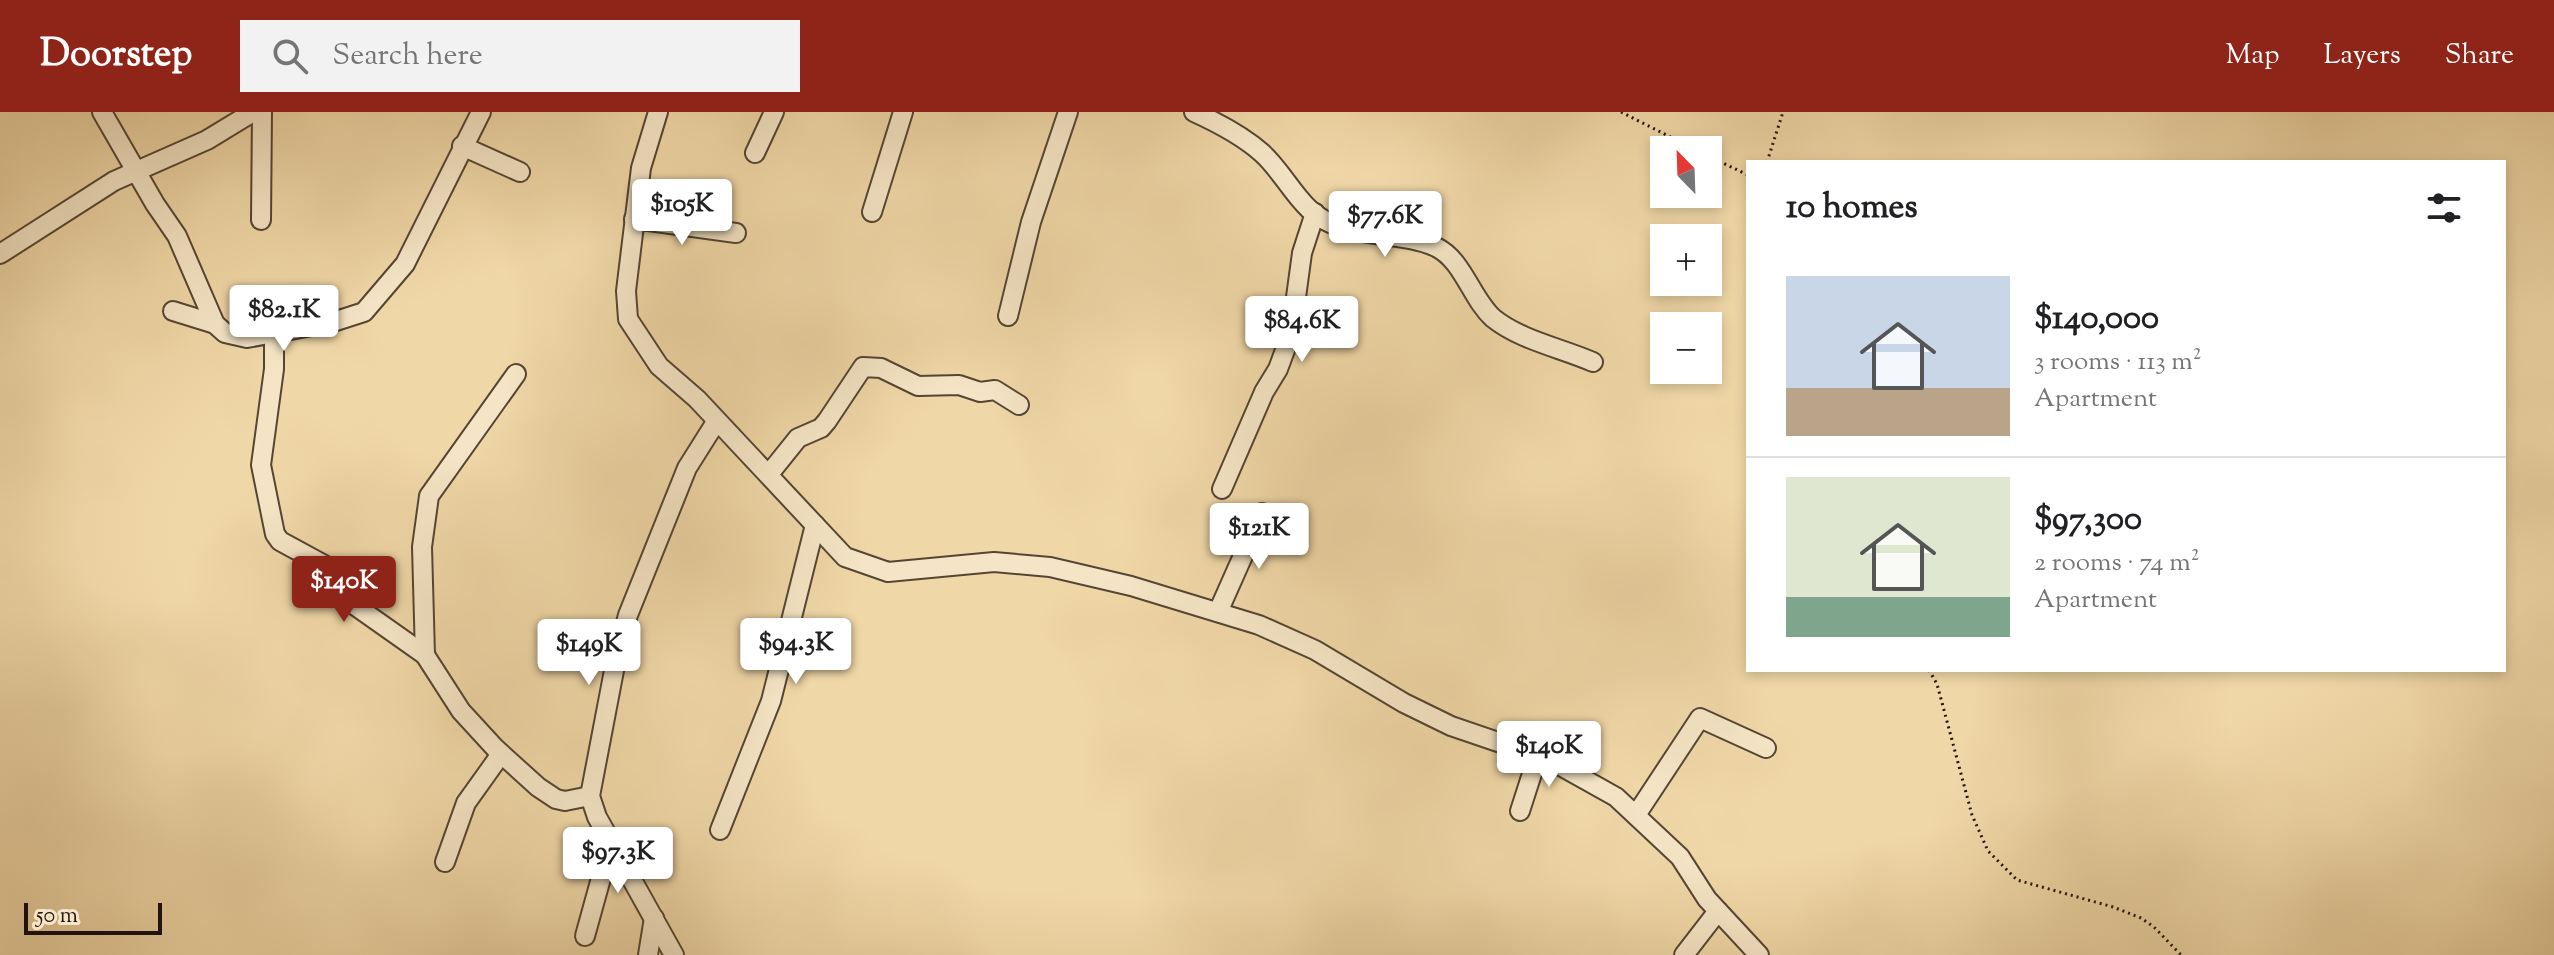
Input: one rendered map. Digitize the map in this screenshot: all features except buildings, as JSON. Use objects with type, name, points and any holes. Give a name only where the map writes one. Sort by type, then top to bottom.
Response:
[{"type":"street","points":[[102,112],[177,236],[215,324],[225,333],[238,337],[351,317],[373,304],[405,264],[481,112]]},
{"type":"street","points":[[0,254],[95,192],[136,170],[207,140],[253,112]]},
{"type":"street","points":[[261,220],[262,112]]},
{"type":"street","points":[[658,112],[641,168],[626,291],[628,319],[659,366],[697,399],[845,557],[888,572],[994,562],[1050,567],[1131,586],[1259,625],[1315,650],[1404,703],[1451,726],[1538,755],[1589,779],[1636,815],[1680,857],[1718,911],[1759,955]]},
{"type":"street","points":[[755,153],[774,112]]},
{"type":"street","points":[[872,212],[903,112]]},
{"type":"street","points":[[1008,316],[1031,222],[1068,112]]},
{"type":"street","points":[[1194,112],[1262,153],[1315,213],[1336,225],[1366,235],[1435,247],[1449,257],[1485,310],[1497,321],[1525,336],[1593,362]]},
{"type":"street","points":[[462,146],[520,172]]},
{"type":"street","points":[[1222,489],[1291,334],[1302,253],[1315,213]]},
{"type":"street","points":[[634,219],[736,233]]},
{"type":"street","points":[[173,311],[215,324]]},
{"type":"street","points":[[274,333],[274,369],[261,465],[275,534],[286,546],[326,566],[346,597],[357,607],[425,655],[461,711],[501,754],[556,799],[565,801],[590,796]]},
{"type":"street","points":[[769,474],[798,438],[821,428],[867,365],[881,368],[918,386],[959,385],[980,392],[995,390],[1019,405]]},
{"type":"street","points":[[425,655],[422,547],[429,496],[516,374]]},
{"type":"street","points":[[674,955],[597,817],[590,796],[616,660],[628,615],[687,468],[716,422]]},
{"type":"street","points":[[1218,612],[1262,513]]},
{"type":"street","points":[[720,830],[771,701],[815,525]]},
{"type":"street","points":[[1636,815],[1677,756],[1695,721],[1700,718],[1766,748]]},
{"type":"street","points":[[445,862],[466,803],[501,754]]},
{"type":"street","points":[[1520,811],[1538,755]]},
{"type":"street","points":[[585,936],[611,842]]},
{"type":"street","points":[[1684,955],[1718,911]]},
{"type":"street","points":[[648,955],[654,918]]},
{"type":"path","points":[[1621,112],[1668,136]]},
{"type":"path","points":[[1768,160],[1783,112]]},
{"type":"path","points":[[1722,163],[1746,174]]},
{"type":"path","points":[[1930,672],[1941,696],[1972,815],[1988,851],[2017,880],[2141,918],[2181,955]]}]
